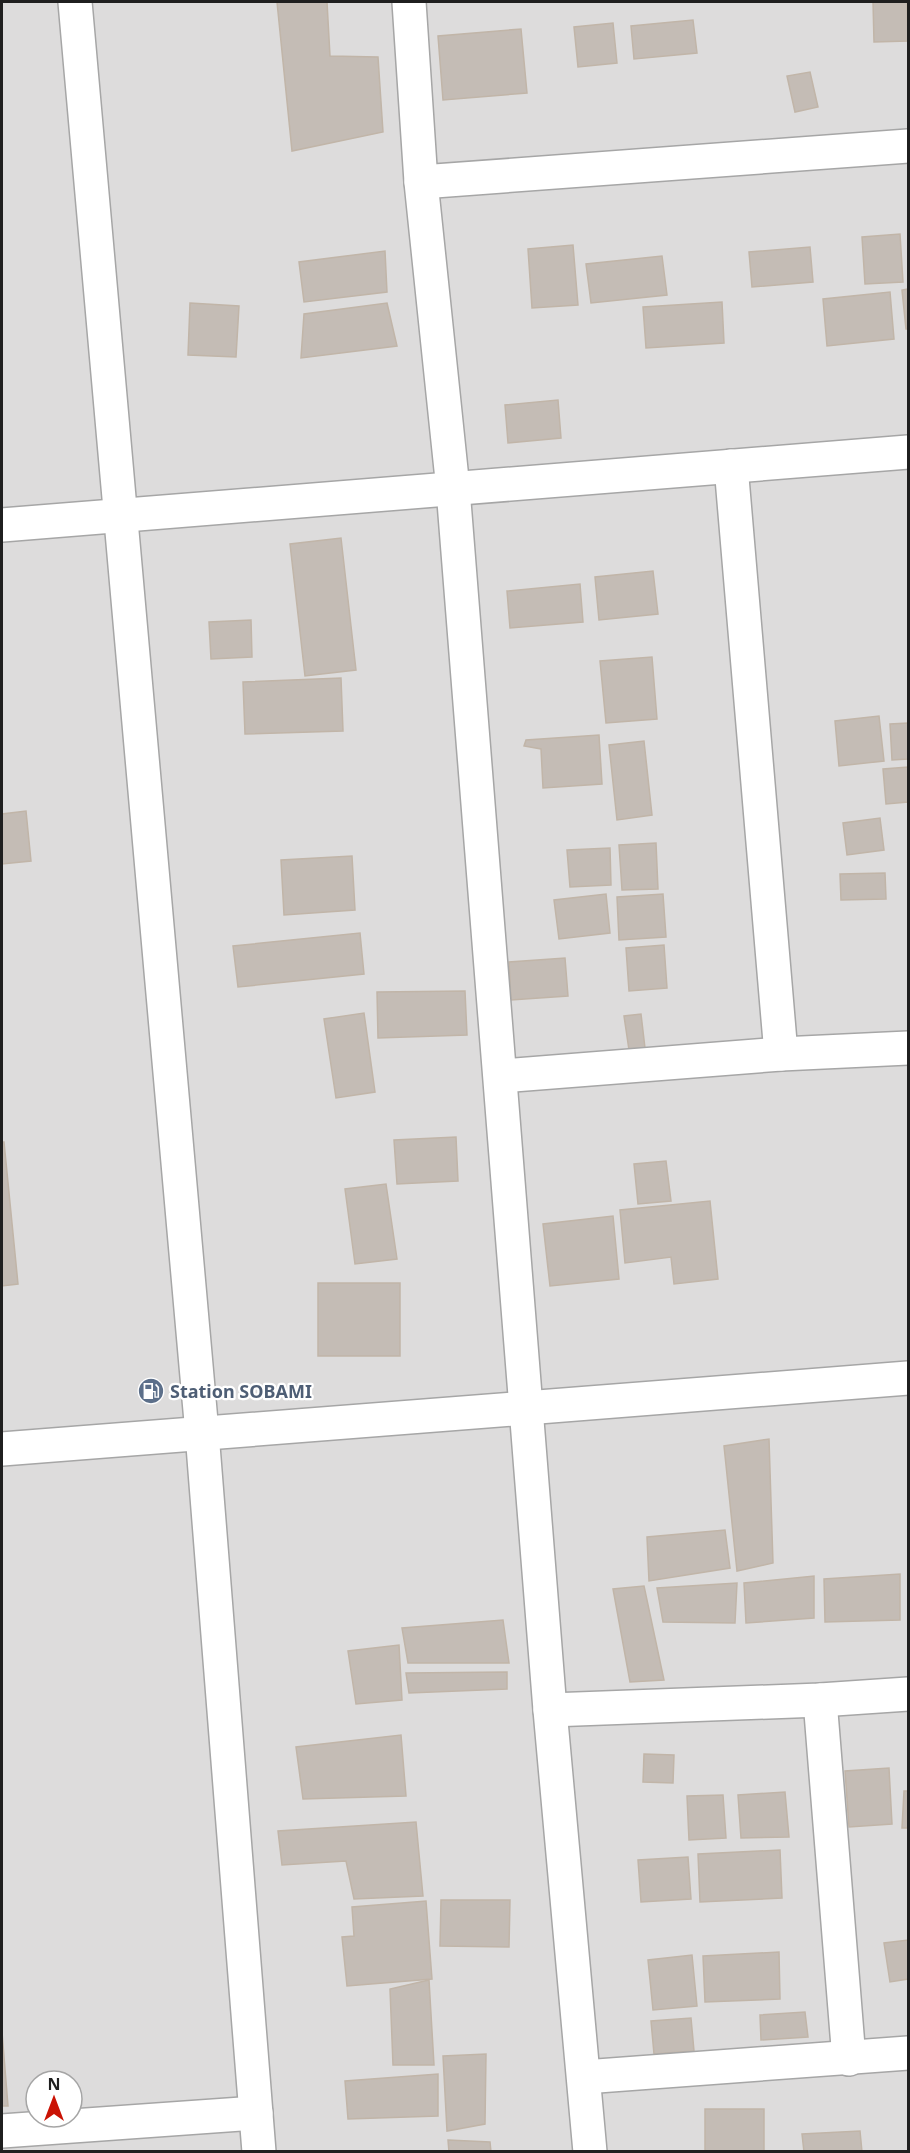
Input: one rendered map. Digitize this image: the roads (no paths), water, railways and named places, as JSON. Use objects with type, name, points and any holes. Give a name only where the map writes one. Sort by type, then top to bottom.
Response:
[{"type":"street","points":[[75,2],[202,1433],[259,2151]]},
{"type":"street","points":[[409,2],[421,183],[453,489],[550,1710],[590,2151]]},
{"type":"street","points":[[421,183],[909,146]]},
{"type":"street","points":[[2,525],[909,452]]},
{"type":"street","points":[[731,466],[781,1054]]},
{"type":"street","points":[[501,1076],[781,1054],[909,1048]]},
{"type":"street","points":[[2,1449],[909,1378]]},
{"type":"street","points":[[550,1710],[820,1700],[909,1694]]},
{"type":"street","points":[[820,1700],[849,2059]]},
{"type":"street","points":[[584,2077],[909,2053]]},
{"type":"street","points":[[2,2131],[256,2113]]},
{"type":"place","name":"Station SOBAMI","points":[[151,1391]]}]
